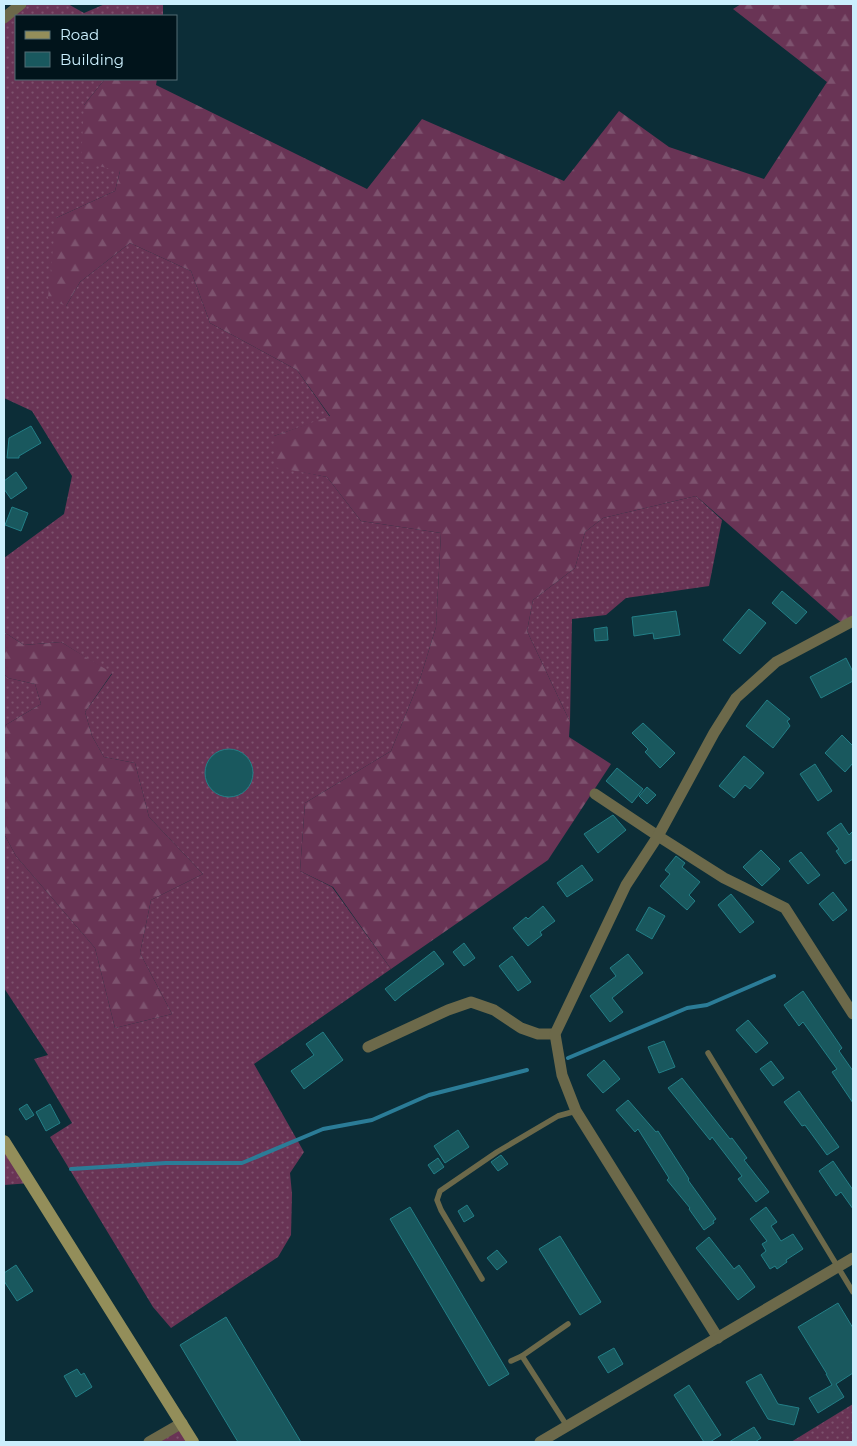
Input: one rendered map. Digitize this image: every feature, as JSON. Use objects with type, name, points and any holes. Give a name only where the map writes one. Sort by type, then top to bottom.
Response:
[{"type":"street","points":[[4,18],[21,4]]},
{"type":"street","points":[[718,1338],[576,1111],[562,1075],[555,1034],[585,975],[626,885],[658,836],[714,733],[736,698],[776,662],[853,621]]},
{"type":"street","points":[[594,794],[724,878],[785,908],[853,1014]]},
{"type":"street","points":[[368,1047],[448,1010],[471,1002],[494,1010],[521,1028],[538,1034],[555,1034]]},
{"type":"street","points":[[4,1141],[193,1442]]},
{"type":"street","points":[[540,1442],[853,1258]]},
{"type":"street","points":[[149,1442],[182,1423]]},
{"type":"lane","points":[[708,1053],[796,1199],[839,1266],[853,1292]]},
{"type":"lane","points":[[482,1279],[441,1210],[437,1200],[440,1191],[497,1152],[558,1116],[576,1111]]},
{"type":"lane","points":[[511,1361],[522,1356],[568,1324]]},
{"type":"lane","points":[[522,1356],[567,1426]]},
{"type":"green space","points":[[21,4],[68,4],[84,13],[105,4],[163,4],[163,15],[15,15],[15,80],[104,80],[84,105],[120,171],[115,191],[56,218],[66,306],[80,282],[130,243],[191,271],[210,323],[297,370],[330,417],[274,436],[274,466],[327,477],[361,521],[441,533],[436,627],[420,679],[391,751],[305,803],[300,871],[332,887],[391,969],[254,1064],[304,1152],[290,1173],[292,1194],[291,1235],[278,1257],[171,1328],[153,1307],[50,1137],[72,1123],[34,1059],[48,1055],[4,988],[4,834],[16,856],[95,948],[115,1028],[172,1014],[140,953],[151,900],[203,874],[149,817],[135,763],[104,757],[92,736],[85,712],[112,674],[61,642],[24,645],[4,632],[4,558],[64,514],[72,476],[32,411],[4,398],[4,18]]},
{"type":"green space","points":[[741,4],[853,4],[853,621],[845,626],[696,496],[603,518],[585,532],[575,568],[533,600],[527,631],[570,722],[569,737],[611,764],[548,860],[391,969],[333,887],[300,871],[305,803],[391,751],[420,679],[436,627],[441,533],[361,521],[327,477],[274,467],[274,436],[330,416],[297,370],[210,323],[191,271],[130,243],[80,282],[66,306],[48,298],[56,218],[115,191],[120,171],[81,162],[84,105],[104,80],[157,80],[156,85],[367,189],[422,119],[564,181],[619,111],[669,147],[764,179],[827,82],[733,9]]},
{"type":"green space","points":[[696,496],[722,520],[709,586],[626,598],[606,615],[572,619],[570,722],[527,631],[533,600],[575,568],[585,532],[603,518]]},
{"type":"green space","points":[[4,632],[24,645],[61,642],[112,673],[85,712],[92,736],[104,757],[135,763],[149,817],[203,874],[151,900],[140,953],[172,1014],[115,1028],[95,948],[16,856],[4,834],[4,726],[41,704],[35,684],[8,678],[4,674]]},
{"type":"green space","points":[[4,674],[8,678],[35,684],[41,704],[4,726]]},
{"type":"green space","points":[[4,1141],[31,1183],[4,1185]]},
{"type":"green space","points":[[853,1404],[853,1442],[791,1442]]},
{"type":"green space","points":[[182,1423],[193,1442],[149,1442]]},
{"type":"building","points":[[31,426],[41,443],[19,456],[19,458],[7,458],[9,438]]},
{"type":"building","points":[[16,472],[27,488],[11,499],[4,489],[4,481]]},
{"type":"building","points":[[12,507],[28,513],[21,531],[5,525]]},
{"type":"building","points":[[782,591],[807,612],[796,624],[772,603]]},
{"type":"building","points":[[749,609],[766,623],[740,654],[723,640]]},
{"type":"building","points":[[676,611],[680,635],[654,639],[653,633],[634,636],[632,617]]},
{"type":"building","points":[[607,627],[608,640],[595,641],[594,629]]},
{"type":"building","points":[[846,658],[853,672],[853,681],[821,698],[810,677]]},
{"type":"building","points":[[767,700],[790,719],[787,721],[790,726],[773,748],[746,726]]},
{"type":"building","points":[[643,723],[675,753],[660,768],[645,752],[648,749],[632,733]]},
{"type":"building","points":[[842,735],[853,746],[853,763],[845,772],[825,753]]},
{"type":"building","points":[[224,749],[234,749],[243,753],[249,759],[252,764],[252,782],[243,793],[234,797],[224,797],[215,793],[209,787],[205,778],[205,768],[209,759],[215,753]]},
{"type":"building","points":[[744,756],[764,773],[750,789],[745,785],[734,798],[719,786]]},
{"type":"building","points":[[815,764],[832,791],[818,801],[800,774]]},
{"type":"building","points":[[617,768],[643,789],[632,803],[606,781]]},
{"type":"building","points":[[647,787],[656,795],[647,804],[639,796]]},
{"type":"building","points":[[613,815],[626,830],[598,853],[584,834]]},
{"type":"building","points":[[841,823],[849,835],[853,831],[853,859],[845,864],[836,851],[839,849],[827,833]]},
{"type":"building","points":[[761,850],[780,869],[762,886],[743,867]]},
{"type":"building","points":[[801,852],[820,875],[808,884],[789,861]]},
{"type":"building","points":[[676,856],[685,863],[682,867],[700,882],[689,895],[695,901],[687,910],[660,886],[670,874],[665,870]]},
{"type":"building","points":[[582,865],[593,880],[567,897],[557,883]]},
{"type":"building","points":[[833,892],[847,910],[833,921],[819,904]]},
{"type":"building","points":[[731,894],[754,922],[740,933],[718,905]]},
{"type":"building","points":[[543,906],[555,921],[540,932],[542,935],[528,946],[513,928],[526,917],[528,919]]},
{"type":"building","points":[[649,907],[665,916],[652,939],[636,930]]},
{"type":"building","points":[[464,943],[475,958],[464,966],[453,952]]},
{"type":"building","points":[[434,951],[444,964],[395,1001],[385,989]]},
{"type":"building","points":[[628,954],[643,973],[612,998],[623,1012],[610,1022],[590,996],[616,976],[610,968]]},
{"type":"building","points":[[512,956],[531,982],[518,991],[499,966]]},
{"type":"building","points":[[803,991],[842,1048],[839,1051],[853,1071],[853,1103],[832,1072],[837,1069],[803,1022],[799,1026],[784,1005]]},
{"type":"building","points":[[748,1020],[768,1043],[756,1053],[736,1030]]},
{"type":"building","points":[[323,1032],[343,1060],[304,1089],[291,1071],[314,1055],[306,1044]]},
{"type":"building","points":[[664,1041],[675,1067],[659,1073],[648,1047]]},
{"type":"building","points":[[604,1060],[620,1079],[603,1093],[587,1075]]},
{"type":"building","points":[[771,1061],[784,1078],[773,1086],[760,1069]]},
{"type":"building","points":[[682,1078],[730,1139],[732,1138],[747,1158],[744,1160],[769,1192],[756,1202],[738,1179],[742,1176],[712,1137],[710,1140],[668,1088]]},
{"type":"building","points":[[799,1091],[839,1147],[827,1155],[805,1125],[802,1126],[784,1102]]},
{"type":"building","points":[[628,1100],[656,1132],[658,1131],[688,1180],[716,1219],[713,1221],[714,1223],[704,1230],[690,1208],[667,1180],[669,1178],[638,1129],[635,1132],[616,1110]]},
{"type":"building","points":[[27,1104],[34,1115],[26,1120],[19,1109]]},
{"type":"building","points":[[50,1104],[60,1123],[46,1131],[36,1112]]},
{"type":"building","points":[[458,1130],[469,1147],[445,1163],[434,1146]]},
{"type":"building","points":[[501,1155],[508,1164],[498,1171],[491,1162]]},
{"type":"building","points":[[438,1158],[444,1167],[434,1174],[428,1165]]},
{"type":"building","points":[[833,1161],[853,1190],[853,1209],[841,1192],[836,1196],[819,1171]]},
{"type":"building","points":[[467,1205],[474,1216],[464,1222],[458,1211]]},
{"type":"building","points":[[410,1207],[509,1374],[489,1386],[390,1219]]},
{"type":"building","points":[[766,1207],[777,1222],[771,1226],[781,1241],[793,1234],[803,1249],[786,1260],[787,1262],[777,1269],[775,1266],[770,1269],[761,1255],[766,1251],[762,1244],[767,1241],[750,1219]]},
{"type":"building","points":[[560,1236],[601,1302],[580,1315],[539,1249]]},
{"type":"building","points":[[709,1237],[734,1269],[739,1265],[755,1287],[738,1300],[696,1248]]},
{"type":"building","points":[[497,1250],[507,1262],[497,1270],[487,1258]]},
{"type":"building","points":[[16,1265],[33,1291],[17,1301],[4,1281],[4,1273]]},
{"type":"building","points":[[838,1303],[853,1328],[853,1373],[836,1384],[844,1397],[818,1413],[809,1398],[832,1385],[798,1327]]},
{"type":"building","points":[[226,1317],[301,1442],[238,1442],[180,1345]]},
{"type":"building","points":[[614,1348],[623,1364],[608,1373],[598,1357]]},
{"type":"building","points":[[77,1369],[81,1375],[84,1373],[92,1387],[76,1397],[64,1376]]},
{"type":"building","points":[[761,1374],[778,1404],[799,1408],[794,1425],[768,1419],[746,1382]]},
{"type":"building","points":[[689,1385],[721,1435],[710,1442],[704,1442],[674,1395]]},
{"type":"building","points":[[754,1427],[761,1438],[755,1442],[729,1442]]},
{"type":"waterway","points":[[568,1058],[687,1008],[707,1005],[774,976]]},
{"type":"waterway","points":[[71,1169],[166,1163],[242,1163],[323,1129],[372,1120],[429,1095],[527,1070]]}]
